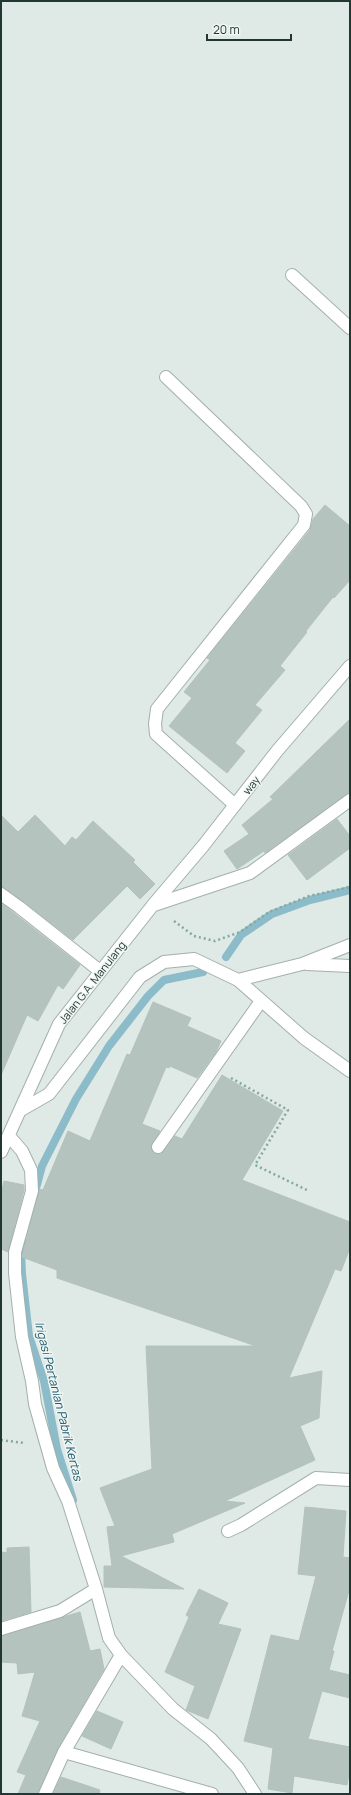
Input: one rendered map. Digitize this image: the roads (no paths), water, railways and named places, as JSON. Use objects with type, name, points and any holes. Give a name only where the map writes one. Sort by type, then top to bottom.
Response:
[{"type":"street","points":[[292,275],[350,328]]},
{"type":"street","points":[[166,377],[301,506],[306,514],[304,525],[157,709],[155,724],[156,734],[235,805]]},
{"type":"street","name":"way","points":[[153,905],[203,846],[276,752],[348,672]]},
{"type":"street","points":[[153,905],[250,873],[350,800]]},
{"type":"street","points":[[1,894],[100,971]]},
{"type":"street","name":"Jalan G.A. Manulang","points":[[1,1152],[59,1024],[153,905]]},
{"type":"street","points":[[238,980],[302,964],[350,945]]},
{"type":"street","points":[[21,1110],[49,1094],[140,977],[164,962],[194,959],[238,980],[304,1038],[350,1071]]},
{"type":"street","points":[[302,964],[350,966]]},
{"type":"street","points":[[158,1147],[215,1069],[261,1001]]},
{"type":"street","points":[[9,1136],[22,1151],[31,1170],[32,1191],[15,1252],[15,1274],[22,1337],[32,1381],[35,1404],[53,1468],[68,1501],[96,1589],[109,1638],[121,1655],[173,1709],[211,1739],[238,1768],[255,1794]]},
{"type":"street","points":[[228,1531],[241,1525],[316,1478],[350,1480]]},
{"type":"street","points":[[1,1629],[60,1611],[96,1589]]},
{"type":"street","points":[[45,1794],[64,1752],[121,1655]]},
{"type":"street","points":[[64,1752],[212,1794]]},
{"type":"waterway","name":"Irigasi Pertanian Pabrik Kertas","points":[[226,957],[241,935],[272,914],[310,900],[350,890]]},
{"type":"waterway","name":"Irigasi Pertanian Pabrik Kertas","points":[[35,1192],[42,1166],[76,1099],[109,1046],[148,996],[164,980],[203,972]]},
{"type":"waterway","name":"Irigasi Pertanian Pabrik Kertas","points":[[23,1242],[21,1251],[22,1274],[29,1336],[44,1381],[57,1449],[73,1500]]}]
